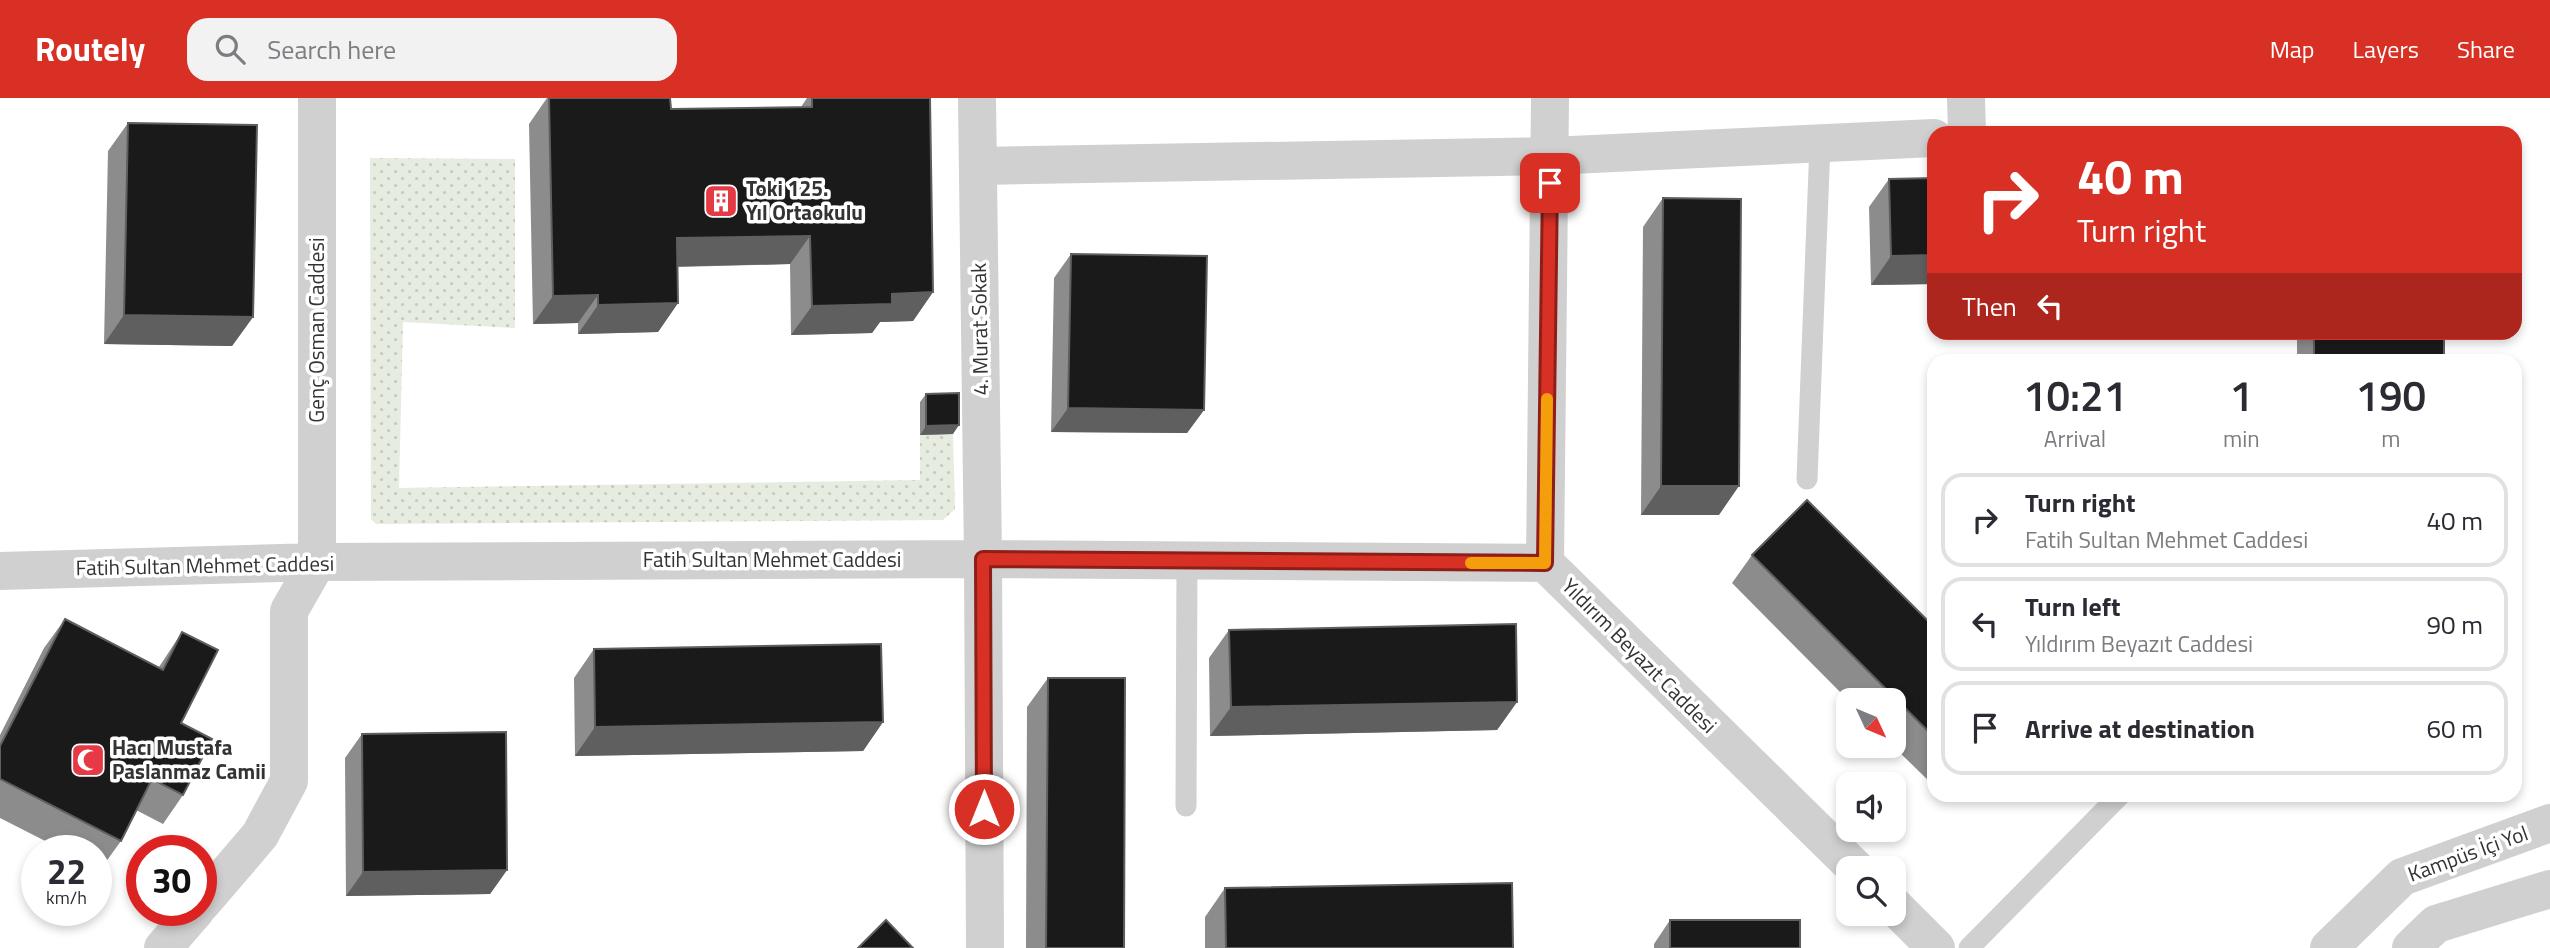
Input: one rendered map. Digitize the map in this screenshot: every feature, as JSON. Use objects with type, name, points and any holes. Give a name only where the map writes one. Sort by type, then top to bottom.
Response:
[{"type":"street","name":"Genç Osman Caddesi","points":[[317,98],[317,562]]},
{"type":"street","name":"4. Murat Sokak","points":[[976,98],[983,559],[985,948]]},
{"type":"street","name":"Yıldırım Beyazıt Caddesi","points":[[1550,98],[1545,563],[1843,856]]},
{"type":"street","points":[[1966,98],[1967,126]]},
{"type":"street","points":[[978,166],[1550,156],[1927,138]]},
{"type":"street","name":"Fatih Sultan Mehmet Caddesi","points":[[0,571],[317,562],[983,559],[1545,563]]},
{"type":"street","points":[[217,885],[260,835],[289,781],[289,611],[317,562]]},
{"type":"street","name":"Kampüs İçi Yol","points":[[2329,948],[2402,877],[2550,823]]},
{"type":"street","points":[[2411,948],[2436,924],[2550,889]]},
{"type":"street","points":[[1906,918],[1936,948]]},
{"type":"street","points":[[163,948],[182,926]]},
{"type":"lane","points":[[1807,479],[1821,144]]},
{"type":"lane","points":[[1186,561],[1186,806]]},
{"type":"lane","points":[[1969,948],[2113,802]]},
{"type":"shaded area","points":[[370,158],[515,159],[515,328],[403,322],[399,488],[920,480],[920,435],[953,434],[955,509],[943,520],[376,524],[371,519]]},
{"type":"building","name":"Toki 125. Yıl Ortaokulu","points":[[549,98],[670,98],[671,109],[812,107],[812,98],[930,98],[933,292],[892,294],[892,304],[812,306],[810,236],[677,238],[678,303],[598,305],[598,295],[553,296]]},
{"type":"building","points":[[128,123],[257,125],[253,317],[124,315]]},
{"type":"building","points":[[1927,178],[1927,255],[1891,256],[1889,179]]},
{"type":"building","points":[[1663,198],[1741,199],[1739,486],[1661,486]]},
{"type":"building","points":[[1071,254],[1207,256],[1204,410],[1068,408]]},
{"type":"building","points":[[2314,340],[2444,340],[2444,354],[2314,354]]},
{"type":"building","points":[[959,393],[959,425],[926,426],[926,394]]},
{"type":"building","points":[[1807,500],[1927,620],[1927,730],[1906,709],[1906,688],[1885,688],[1752,555]]},
{"type":"building","name":"Hacı Mustafa Paslanmaz Camii","points":[[65,619],[163,670],[182,632],[218,650],[181,723],[212,739],[183,795],[152,779],[121,841],[0,779],[0,746]]},
{"type":"building","points":[[1516,624],[1517,702],[1231,707],[1229,630]]},
{"type":"building","points":[[881,644],[883,722],[595,727],[594,649]]},
{"type":"building","points":[[1048,678],[1125,678],[1124,948],[1046,948]]},
{"type":"building","points":[[506,732],[507,870],[363,872],[362,734]]},
{"type":"building","points":[[1512,883],[1513,948],[1226,948],[1225,888]]},
{"type":"building","points":[[886,920],[913,948],[858,948]]},
{"type":"building","points":[[1670,920],[1800,920],[1800,948],[1670,948]]},
{"type":"slow traffic","points":[[1471,563],[1545,563],[1547,399]]},
{"type":"place","name":"Toki 125. Yıl Ortaokulu","points":[[721,201]]},
{"type":"place","name":"Hacı Mustafa Paslanmaz Camii","points":[[88,760]]},
{"type":"route","points":[[984,809],[983,559],[1545,563],[1550,183]]}]
